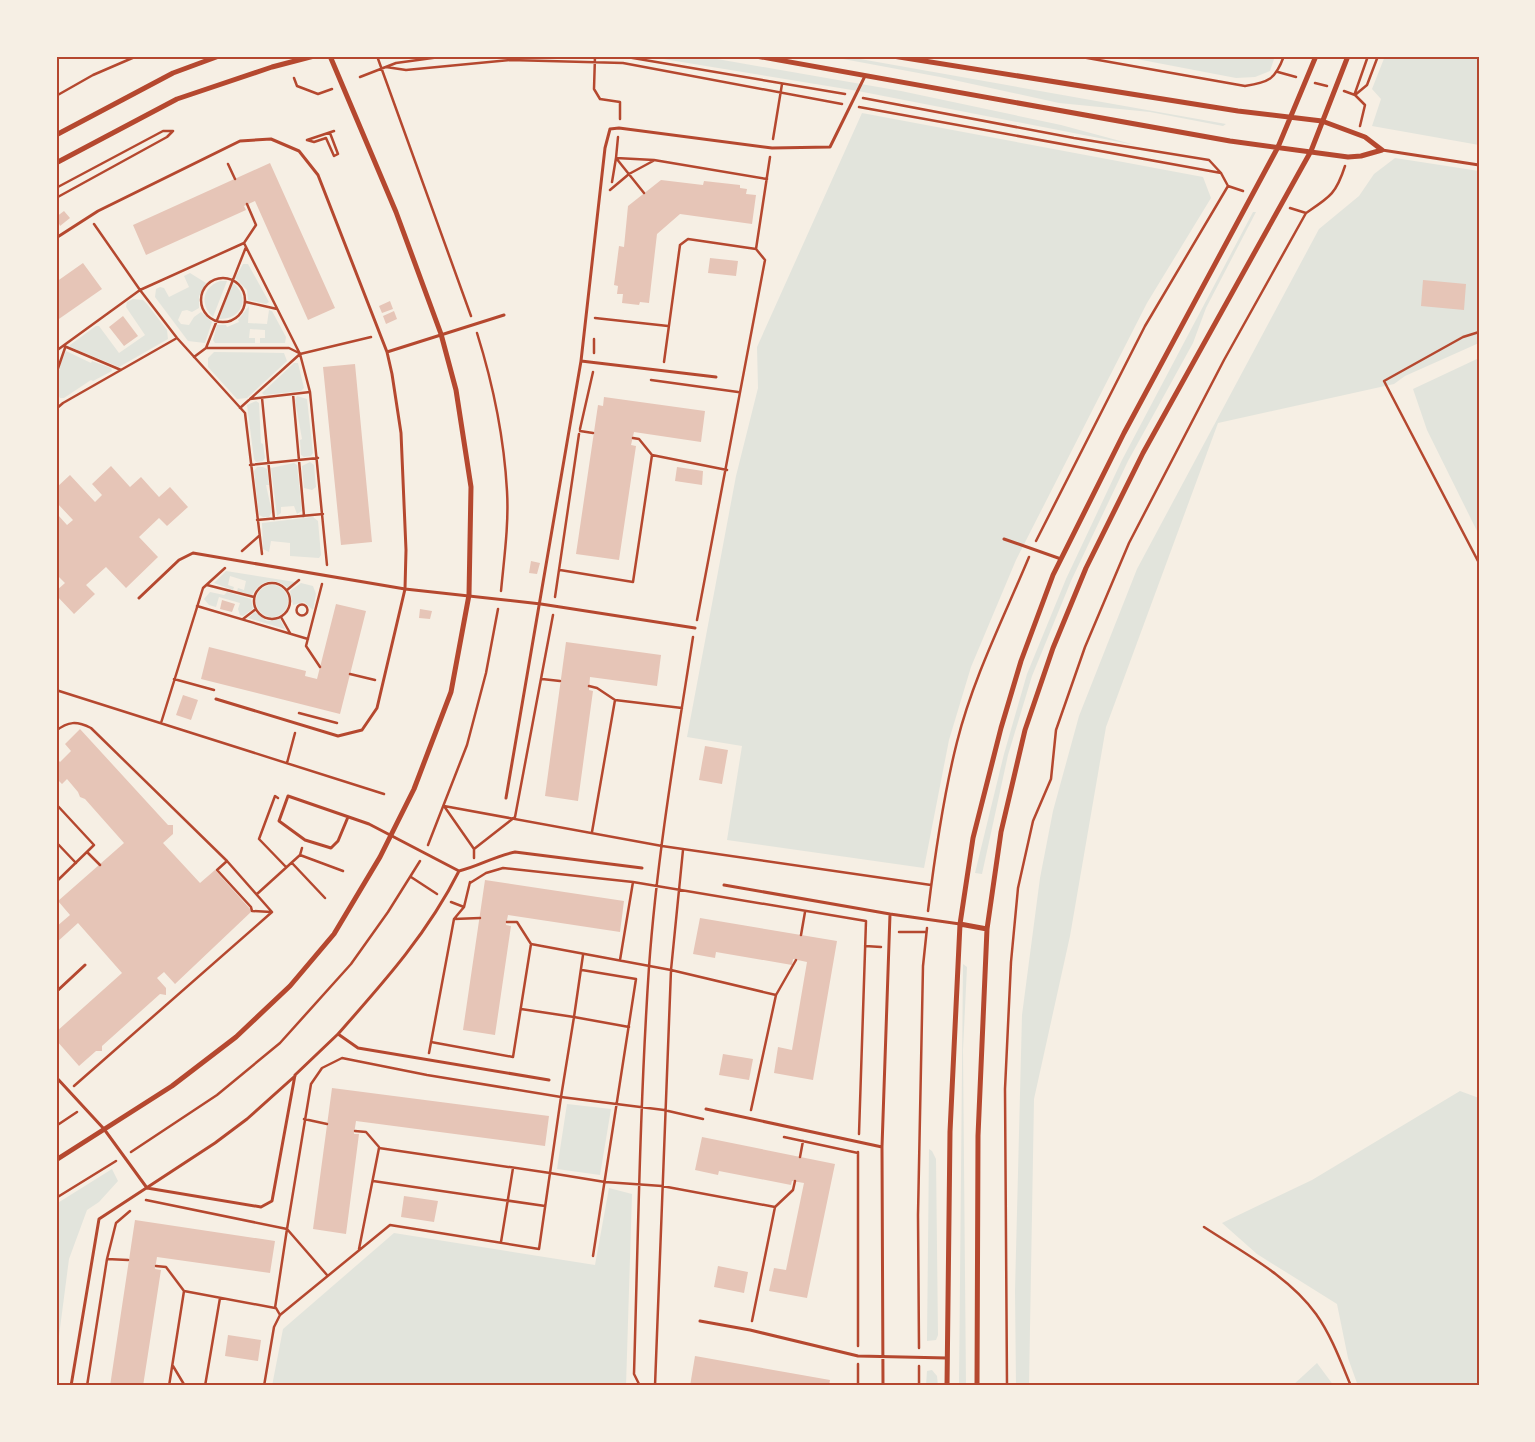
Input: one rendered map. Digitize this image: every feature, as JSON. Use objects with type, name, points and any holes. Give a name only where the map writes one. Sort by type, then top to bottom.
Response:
[{"type":"street","points":[[56,135],[172,73],[219,56]]},
{"type":"street","points":[[56,163],[176,99],[272,67],[314,56]]},
{"type":"street","points":[[56,1160],[172,1086],[229,1043],[290,986],[334,934],[390,837],[414,789],[451,692],[469,595],[471,487],[456,390],[441,334],[396,212],[330,56]]},
{"type":"street","points":[[756,56],[1230,141],[1311,150],[1348,157],[1362,156],[1382,150]]},
{"type":"street","points":[[893,56],[1289,118],[1322,121],[1365,137],[1382,150]]},
{"type":"street","points":[[947,1386],[950,1132],[960,924],[972,838],[1001,728],[1021,660],[1061,559],[1124,433],[1278,147],[1316,56]]},
{"type":"street","points":[[977,1386],[978,1127],[987,929],[1001,832],[1025,730],[1053,648],[1086,568],[1143,453],[1311,150],[1348,56]]},
{"type":"street","points":[[960,924],[987,929]]},
{"type":"lane","points":[[506,798],[541,604],[581,361],[605,148],[610,129],[619,128],[772,148],[830,146],[865,76]]},
{"type":"lane","points":[[56,238],[88,218],[240,141],[271,139],[299,152],[318,175],[380,334],[392,374],[401,433],[406,550],[405,589],[377,708],[362,730],[338,736],[216,699]]},
{"type":"lane","points":[[1382,150],[1479,164]]},
{"type":"lane","points":[[386,352],[504,315]]},
{"type":"lane","points":[[581,361],[716,377]]},
{"type":"lane","points":[[1004,538],[1061,559]]},
{"type":"lane","points":[[139,598],[179,560],[193,553],[405,589],[541,604],[695,628]]},
{"type":"lane","points":[[348,817],[338,841],[331,848],[305,840],[286,828],[279,821],[288,796],[370,824],[390,837],[460,871],[475,867],[497,856],[515,852],[642,868]]},
{"type":"lane","points":[[71,1386],[99,1219],[247,1119],[296,1075],[338,1034],[391,975],[426,930],[460,871]]},
{"type":"lane","points":[[724,885],[890,914],[960,924]]},
{"type":"lane","points":[[883,1386],[882,1147],[890,914]]},
{"type":"lane","points":[[56,992],[85,965]]},
{"type":"lane","points":[[338,1034],[358,1048],[549,1080]]},
{"type":"lane","points":[[56,1077],[104,1130],[147,1188],[261,1207],[272,1202],[296,1075]]},
{"type":"lane","points":[[706,1109],[882,1147]]},
{"type":"lane","points":[[700,1321],[750,1330],[858,1356],[948,1358]]},
{"type":"path","points":[[56,96],[93,75],[136,56]]},
{"type":"path","points":[[377,56],[381,69]]},
{"type":"path","points":[[360,77],[405,61],[447,56]]},
{"type":"path","points":[[595,56],[594,89],[600,99],[620,102]]},
{"type":"path","points":[[386,68],[406,70],[510,60],[623,63],[1222,173],[1209,160],[1074,138],[855,96],[621,56]]},
{"type":"path","points":[[1076,56],[1245,86],[1266,82],[1278,72],[1284,56]]},
{"type":"path","points":[[1368,56],[1355,95],[1367,85],[1378,56]]},
{"type":"path","points":[[294,78],[296,86],[318,94],[332,88]]},
{"type":"path","points":[[756,250],[782,84]]},
{"type":"path","points":[[56,188],[163,131],[173,131],[167,137],[56,198]]},
{"type":"path","points":[[330,133],[338,154],[334,156],[326,138],[314,142],[307,140],[334,131]]},
{"type":"path","points":[[616,158],[654,160],[767,179]]},
{"type":"path","points":[[616,158],[610,190],[629,174],[654,160]]},
{"type":"path","points":[[616,158],[644,193]]},
{"type":"path","points":[[228,164],[235,179]]},
{"type":"path","points":[[194,357],[206,348],[245,245],[256,225],[246,204]]},
{"type":"path","points":[[1007,1386],[1005,1089],[1011,962],[1018,888],[1032,821],[1051,779],[1056,730],[1084,647],[1129,543],[1220,369],[1306,212]]},
{"type":"path","points":[[88,218],[97,227],[140,290],[177,338],[245,413],[262,554]]},
{"type":"path","points":[[640,1386],[634,1374],[641,1108],[649,966],[657,886],[695,628],[727,470],[738,392],[765,260],[756,250],[688,239],[680,245],[663,370]]},
{"type":"path","points":[[56,351],[65,347],[140,290],[245,245]]},
{"type":"path","points":[[245,245],[300,354],[310,392],[327,564]]},
{"type":"path","points":[[224,278],[232,280],[242,288],[246,302],[240,316],[226,323],[216,321],[206,315],[202,308],[202,294],[210,282],[224,278]]},
{"type":"path","points":[[246,302],[277,309]]},
{"type":"path","points":[[594,327],[596,308]]},
{"type":"path","points":[[595,318],[668,326]]},
{"type":"path","points":[[1479,332],[1463,336],[1384,381],[1479,563]]},
{"type":"path","points":[[240,408],[300,354],[380,334]]},
{"type":"path","points":[[474,849],[515,817],[554,606],[580,431],[592,372],[594,335]]},
{"type":"path","points":[[56,409],[62,403],[177,338]]},
{"type":"path","points":[[65,347],[121,370]]},
{"type":"path","points":[[56,374],[65,347]]},
{"type":"path","points":[[206,348],[289,348],[300,354]]},
{"type":"path","points":[[592,372],[601,374]]},
{"type":"path","points":[[650,380],[738,392]]},
{"type":"path","points":[[249,400],[310,392]]},
{"type":"path","points":[[293,394],[304,516]]},
{"type":"path","points":[[262,398],[274,519]]},
{"type":"path","points":[[580,431],[593,433]]},
{"type":"path","points":[[632,438],[639,439],[652,455],[727,470]]},
{"type":"path","points":[[559,570],[633,582],[652,455]]},
{"type":"path","points":[[250,465],[318,458]]},
{"type":"path","points":[[257,520],[323,514]]},
{"type":"path","points":[[242,551],[259,536]]},
{"type":"path","points":[[161,722],[203,588],[224,568]]},
{"type":"path","points":[[287,590],[299,580]]},
{"type":"path","points":[[276,582],[287,590],[290,596],[290,606],[281,617],[266,618],[256,609],[254,597],[258,589],[266,583],[276,582]]},
{"type":"path","points":[[320,667],[306,646],[322,584]]},
{"type":"path","points":[[207,585],[254,597]]},
{"type":"path","points":[[290,606],[297,608],[303,604],[307,611],[315,613]]},
{"type":"path","points":[[197,606],[308,639]]},
{"type":"path","points":[[297,608],[300,615],[305,614],[307,611]]},
{"type":"path","points":[[243,619],[256,609]]},
{"type":"path","points":[[281,617],[290,633]]},
{"type":"path","points":[[350,674],[376,680]]},
{"type":"path","points":[[542,679],[560,682]]},
{"type":"path","points":[[589,686],[597,688],[615,700],[682,708]]},
{"type":"path","points":[[56,690],[384,794]]},
{"type":"path","points":[[592,832],[615,700]]},
{"type":"path","points":[[56,732],[65,724],[79,722],[91,728],[227,861],[272,912]]},
{"type":"path","points":[[287,763],[298,723]]},
{"type":"path","points":[[286,801],[275,796],[259,839],[286,867]]},
{"type":"path","points":[[56,804],[94,845],[57,881]]},
{"type":"path","points":[[427,1075],[428,1059],[454,919],[464,907],[475,867],[474,849],[444,806],[515,817],[683,850],[931,885]]},
{"type":"path","points":[[257,894],[300,854],[305,840]]},
{"type":"path","points":[[56,842],[76,863]]},
{"type":"path","points":[[655,1386],[664,1110],[671,970],[683,850]]},
{"type":"path","points":[[87,852],[100,865]]},
{"type":"path","points":[[300,854],[343,871]]},
{"type":"path","points":[[227,861],[217,870],[251,907],[252,912],[272,912]]},
{"type":"path","points":[[291,862],[325,898]]},
{"type":"path","points":[[470,883],[486,873],[502,868],[633,882],[866,921]]},
{"type":"path","points":[[620,960],[633,882]]},
{"type":"path","points":[[801,935],[805,911]]},
{"type":"path","points":[[69,1091],[272,912]]},
{"type":"path","points":[[454,919],[480,918]]},
{"type":"path","points":[[431,1042],[512,1057],[531,944],[517,922],[507,922]]},
{"type":"path","points":[[531,944],[671,970],[776,995]]},
{"type":"path","points":[[264,1386],[274,1327],[280,1315],[390,1225],[539,1249],[583,954]]},
{"type":"path","points":[[749,1118],[776,995],[796,960]]},
{"type":"path","points":[[582,970],[636,979],[618,1105],[593,1256]]},
{"type":"path","points":[[521,1009],[629,1027]]},
{"type":"path","points":[[280,1315],[276,1308],[311,1084],[322,1068],[342,1058],[427,1075],[561,1097],[664,1110],[711,1120]]},
{"type":"path","points":[[56,1126],[77,1112]]},
{"type":"path","points":[[304,1120],[327,1124]]},
{"type":"path","points":[[355,1131],[366,1132],[379,1148],[605,1182],[639,1186],[662,1186],[775,1207]]},
{"type":"path","points":[[775,1135],[858,1154]]},
{"type":"path","points":[[800,1157],[803,1141]]},
{"type":"path","points":[[360,1249],[379,1148]]},
{"type":"path","points":[[501,1242],[513,1168]]},
{"type":"path","points":[[373,1181],[545,1206]]},
{"type":"path","points":[[750,1330],[775,1207],[793,1190],[795,1181]]},
{"type":"path","points":[[144,1199],[287,1229],[327,1275]]},
{"type":"path","points":[[86,1386],[107,1259],[116,1223],[137,1205]]},
{"type":"path","points":[[1204,1227],[1285,1283],[1315,1313],[1330,1340],[1351,1386]]},
{"type":"path","points":[[107,1259],[128,1260]]},
{"type":"path","points":[[156,1266],[166,1267],[184,1291],[276,1308]]},
{"type":"path","points":[[169,1386],[184,1291]]},
{"type":"path","points":[[205,1386],[220,1298]]},
{"type":"path","points":[[858,1356],[858,1386]]},
{"type":"path","points":[[919,1358],[919,1386]]},
{"type":"path","points":[[172,1364],[185,1386]]},
{"type":"shaded area","points":[[645,56],[700,56],[901,91],[1061,125],[1135,145],[858,91]]},
{"type":"shaded area","points":[[827,56],[849,57],[1226,124],[1223,126],[1150,112],[1059,103],[940,77]]},
{"type":"shaded area","points":[[1121,56],[1275,56],[1270,71],[1255,77],[1236,78]]},
{"type":"shaded area","points":[[1385,56],[1479,56],[1479,145],[1372,126],[1381,99],[1372,89]]},
{"type":"shaded area","points":[[862,113],[1203,177],[1211,198],[1147,303],[1016,560],[971,667],[949,740],[924,868],[727,840],[742,746],[687,737],[736,476],[758,388],[757,347]]},
{"type":"shaded area","points":[[1395,158],[1479,171],[1479,343],[1405,376],[1394,384],[1218,423],[1106,727],[1070,936],[1034,1099],[1029,1386],[1016,1386],[1015,1291],[1022,1015],[1040,878],[1053,811],[1079,716],[1137,569],[1319,229],[1359,196],[1374,174]]},
{"type":"shaded area","points":[[1253,212],[1256,212],[1206,308],[1193,343],[1128,461],[1071,581],[1032,676],[1008,755],[982,874],[975,873],[1004,754],[1027,674],[1066,579],[1122,460]]},
{"type":"shaded area","points":[[243,264],[248,264],[269,302],[266,304],[248,300],[247,290],[235,278]]},
{"type":"shaded area","points":[[190,273],[206,283],[199,296],[199,308],[192,312],[182,311],[178,320],[181,324],[189,325],[194,317],[201,312],[212,322],[205,343],[188,341],[155,297],[156,289],[160,287],[164,288],[169,297],[189,287],[184,276]]},
{"type":"shaded area","points":[[220,281],[227,281],[213,317],[206,307],[205,296],[210,287]]},
{"type":"shaded area","points":[[233,283],[242,295],[241,307],[233,316],[219,319]]},
{"type":"shaded area","points":[[133,299],[143,300],[147,304],[167,330],[168,339],[119,367],[70,347],[70,345],[96,326],[99,326],[119,353],[145,335],[126,307],[127,302]]},
{"type":"shaded area","points":[[249,306],[248,323],[267,324],[269,310],[272,311],[286,337],[285,343],[260,343],[260,338],[265,338],[265,330],[250,329],[249,338],[255,338],[255,343],[215,343],[213,340],[217,325],[226,325],[227,327],[239,322],[238,320]]},
{"type":"shaded area","points":[[66,351],[91,363],[92,361],[111,368],[112,371],[93,381],[91,380],[64,398],[60,398],[57,392],[56,380]]},
{"type":"shaded area","points":[[214,352],[284,353],[287,361],[247,398],[237,399],[208,367],[208,358]]},
{"type":"shaded area","points":[[1479,358],[1479,535],[1427,430],[1413,389]]},
{"type":"shaded area","points":[[294,363],[298,363],[304,388],[301,391],[264,395],[262,393]]},
{"type":"shaded area","points":[[297,396],[307,399],[313,453],[311,456],[304,457],[301,455],[300,440],[302,439],[295,400]]},
{"type":"shaded area","points":[[256,401],[259,403],[261,443],[263,444],[265,458],[263,461],[256,462],[254,459],[247,405]]},
{"type":"shaded area","points":[[310,462],[314,465],[316,487],[312,490],[304,488],[302,466]]},
{"type":"shaded area","points":[[294,463],[297,465],[302,511],[297,514],[294,506],[281,507],[281,513],[277,516],[271,468]]},
{"type":"shaded area","points":[[257,467],[267,469],[269,485],[266,485],[272,512],[269,517],[259,515],[254,471]]},
{"type":"shaded area","points":[[313,517],[318,521],[321,555],[319,558],[290,556],[290,543],[271,541],[269,552],[263,549],[262,523]]},
{"type":"shaded area","points":[[226,571],[295,582],[288,588],[278,582],[268,581],[259,586],[252,595],[237,591],[238,588],[244,590],[246,581],[230,576],[228,585],[234,587],[233,590],[214,583]]},
{"type":"shaded area","points":[[301,583],[313,586],[316,594],[313,610],[304,602],[293,605],[290,591]]},
{"type":"shaded area","points":[[272,585],[278,586],[283,590],[287,595],[287,607],[283,612],[278,616],[272,617],[266,616],[261,612],[257,607],[256,601],[257,595],[261,590],[266,586]]},
{"type":"shaded area","points":[[210,592],[224,595],[227,592],[251,599],[253,609],[243,616],[240,615],[238,609],[240,603],[219,597],[216,607],[209,605],[204,599]]},
{"type":"shaded area","points":[[255,612],[267,621],[280,619],[285,629],[248,618]]},
{"type":"shaded area","points":[[963,964],[967,967],[963,1050],[966,1386],[959,1386]]},
{"type":"shaded area","points":[[1460,1091],[1479,1098],[1479,1386],[1358,1386],[1348,1358],[1337,1304],[1257,1254],[1222,1223],[1312,1180]]},
{"type":"shaded area","points":[[567,1104],[611,1109],[600,1175],[557,1169]]},
{"type":"shaded area","points":[[929,1149],[936,1159],[938,1335],[936,1340],[927,1341]]},
{"type":"shaded area","points":[[112,1169],[118,1181],[99,1202],[87,1210],[69,1259],[56,1359],[56,1204]]},
{"type":"shaded area","points":[[609,1188],[632,1194],[626,1386],[272,1386],[283,1329],[394,1233],[595,1265]]},
{"type":"shaded area","points":[[1317,1363],[1334,1386],[1292,1386]]},
{"type":"shaded area","points":[[932,1370],[937,1376],[938,1386],[926,1386],[927,1371]]},
{"type":"building","points":[[270,163],[335,308],[308,320],[255,201],[244,206],[246,210],[146,255],[133,225]]},
{"type":"building","points":[[661,180],[703,185],[704,181],[740,185],[740,188],[747,189],[746,194],[756,195],[752,224],[680,214],[657,234],[649,303],[640,302],[639,305],[622,303],[623,294],[617,294],[618,286],[614,285],[619,246],[624,247],[628,206]]},
{"type":"building","points":[[64,211],[70,218],[60,226],[56,217]]},
{"type":"building","points":[[710,258],[738,261],[736,276],[708,273]]},
{"type":"building","points":[[83,263],[102,289],[56,321],[56,282]]},
{"type":"building","points":[[1423,280],[1466,284],[1464,310],[1421,306]]},
{"type":"building","points":[[390,301],[393,309],[382,313],[379,306]]},
{"type":"building","points":[[394,311],[397,319],[386,324],[383,316]]},
{"type":"building","points":[[123,316],[138,336],[124,346],[109,327]]},
{"type":"building","points":[[355,364],[372,542],[341,545],[323,367]]},
{"type":"building","points":[[604,397],[705,411],[701,442],[634,432],[631,445],[636,446],[619,560],[576,554],[598,405],[603,406]]},
{"type":"building","points":[[111,466],[130,487],[141,477],[159,497],[170,487],[188,507],[167,526],[159,518],[139,537],[158,557],[126,588],[106,567],[86,585],[95,594],[74,614],[56,595],[56,591],[65,583],[56,574],[56,516],[58,515],[67,525],[73,520],[56,502],[56,488],[70,475],[95,502],[102,495],[92,484]]},
{"type":"building","points":[[677,467],[703,471],[702,485],[675,481]]},
{"type":"building","points":[[531,561],[540,563],[537,574],[529,573]]},
{"type":"building","points":[[222,600],[235,604],[232,612],[220,609]]},
{"type":"building","points":[[336,604],[366,611],[340,714],[201,679],[209,647],[306,671],[305,676],[317,679]]},
{"type":"building","points":[[420,609],[432,611],[430,619],[419,618]]},
{"type":"building","points":[[566,642],[661,655],[657,686],[590,677],[589,690],[593,691],[578,801],[545,796]]},
{"type":"building","points":[[183,695],[198,700],[191,720],[176,715]]},
{"type":"building","points":[[80,729],[168,825],[173,825],[173,834],[163,843],[200,883],[215,870],[252,911],[175,984],[164,972],[157,978],[166,988],[166,995],[160,994],[102,1046],[102,1051],[96,1051],[79,1066],[56,1040],[56,1032],[122,973],[78,923],[56,943],[56,927],[70,915],[58,901],[124,843],[85,799],[80,797],[67,779],[62,784],[56,778],[56,758],[60,762],[71,751],[65,744]]},
{"type":"building","points":[[705,746],[728,750],[722,784],[699,780]]},
{"type":"building","points":[[485,880],[624,901],[620,932],[508,915],[506,925],[511,926],[495,1035],[463,1030]]},
{"type":"building","points":[[700,918],[837,941],[813,1080],[774,1073],[778,1047],[792,1050],[807,962],[793,959],[792,965],[716,952],[715,958],[693,954]]},
{"type":"building","points":[[723,1054],[753,1059],[749,1080],[719,1075]]},
{"type":"building","points":[[332,1088],[549,1116],[545,1146],[356,1121],[354,1134],[359,1134],[346,1234],[313,1229]]},
{"type":"building","points":[[702,1137],[835,1164],[807,1298],[769,1291],[774,1268],[786,1270],[804,1183],[792,1181],[791,1185],[719,1171],[718,1175],[695,1170]]},
{"type":"building","points":[[404,1196],[438,1201],[434,1222],[401,1217]]},
{"type":"building","points":[[135,1220],[275,1241],[270,1273],[157,1257],[155,1269],[161,1270],[143,1386],[110,1386]]},
{"type":"building","points":[[718,1266],[748,1272],[744,1293],[714,1287]]},
{"type":"building","points":[[228,1335],[261,1340],[258,1361],[225,1356]]},
{"type":"building","points":[[695,1356],[830,1380],[829,1386],[690,1386]]}]
